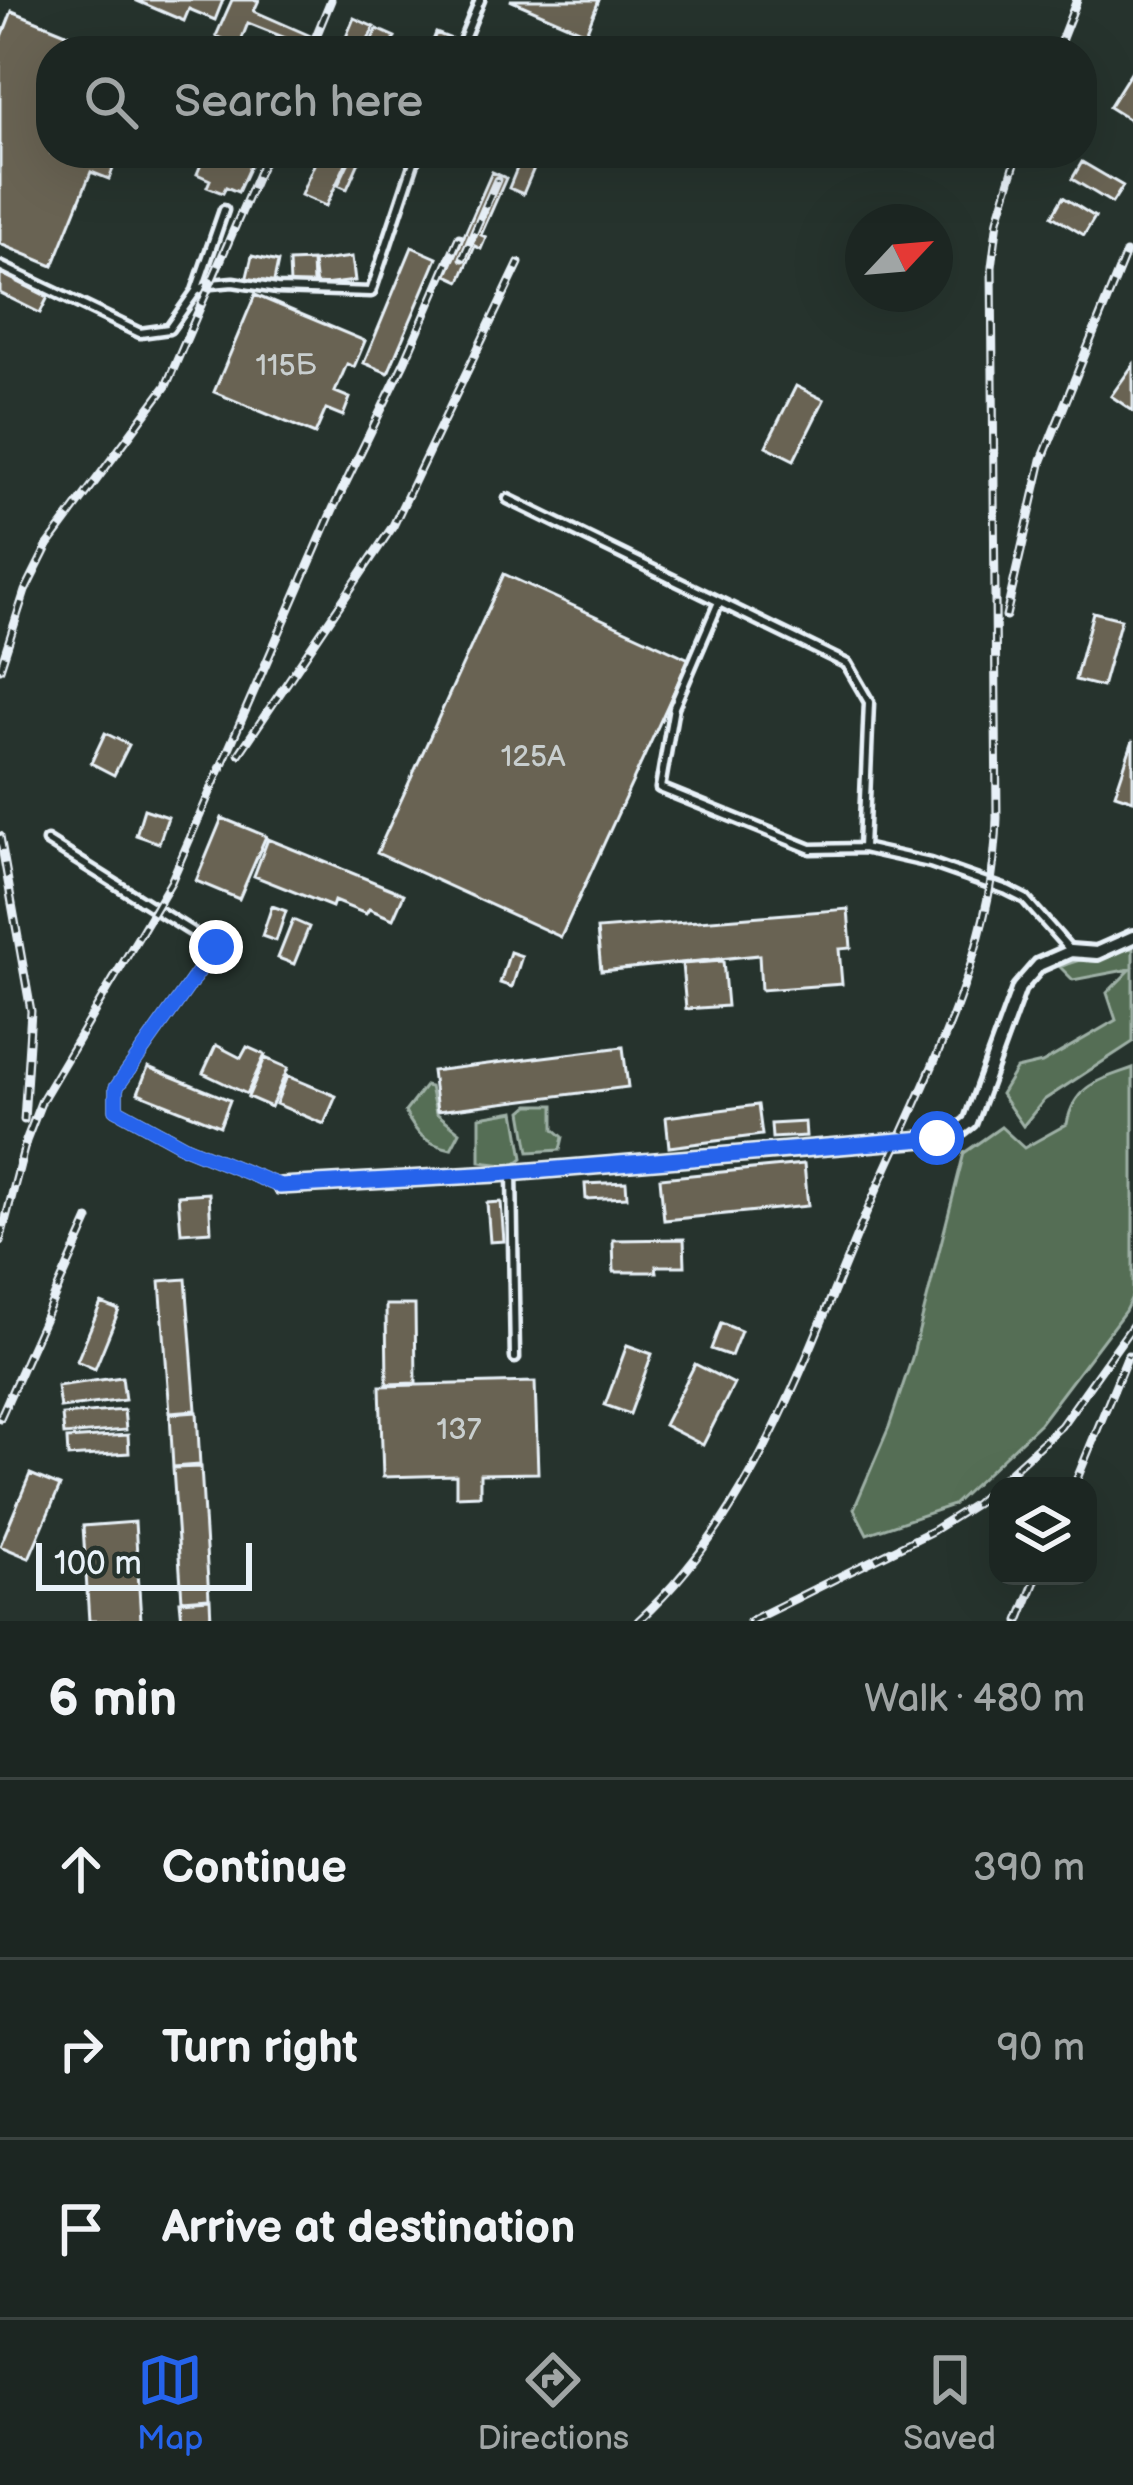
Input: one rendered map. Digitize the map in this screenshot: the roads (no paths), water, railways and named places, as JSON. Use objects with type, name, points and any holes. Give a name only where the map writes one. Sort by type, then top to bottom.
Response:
[{"type":"street","points":[[280,1186],[512,1173],[897,1142],[956,1132],[970,1122],[1019,988],[1039,964],[1071,951],[1096,953],[1133,938]]},
{"type":"lane","points":[[465,36],[480,0]]},
{"type":"lane","points":[[196,291],[232,282],[277,290],[370,292],[412,168]]},
{"type":"lane","points":[[0,266],[140,333],[169,329],[196,291],[224,210]]},
{"type":"lane","points":[[508,499],[847,664],[869,702],[862,848]]},
{"type":"lane","points":[[719,602],[674,707],[660,788],[811,849],[862,848],[929,863],[1018,894],[1071,951]]},
{"type":"lane","points":[[47,841],[216,947],[116,1088],[116,1109],[187,1148],[280,1186]]},
{"type":"lane","points":[[512,1173],[515,1358]]},
{"type":"railway","points":[[316,36],[331,0]]},
{"type":"railway","points":[[1063,36],[1077,0]]},
{"type":"railway","points":[[0,669],[25,591],[48,545],[166,386],[260,168]]},
{"type":"railway","points":[[638,1621],[716,1531],[775,1427],[952,1018],[983,920],[997,818],[992,267],[998,220],[1014,168]]},
{"type":"railway","points":[[463,258],[497,180]]},
{"type":"railway","points":[[0,1241],[26,1141],[42,1100],[171,882],[333,509],[459,237]]},
{"type":"railway","points":[[1006,616],[1042,460],[1126,253]]},
{"type":"railway","points":[[239,754],[393,526],[519,263]]},
{"type":"railway","points":[[0,836],[31,1011],[24,1120]]},
{"type":"railway","points":[[0,1418],[89,1219]]},
{"type":"railway","points":[[750,1621],[932,1531],[975,1504],[1061,1426],[1133,1325]]},
{"type":"railway","points":[[1078,1477],[1128,1355]]},
{"type":"railway","points":[[1019,1621],[1033,1585]]}]
